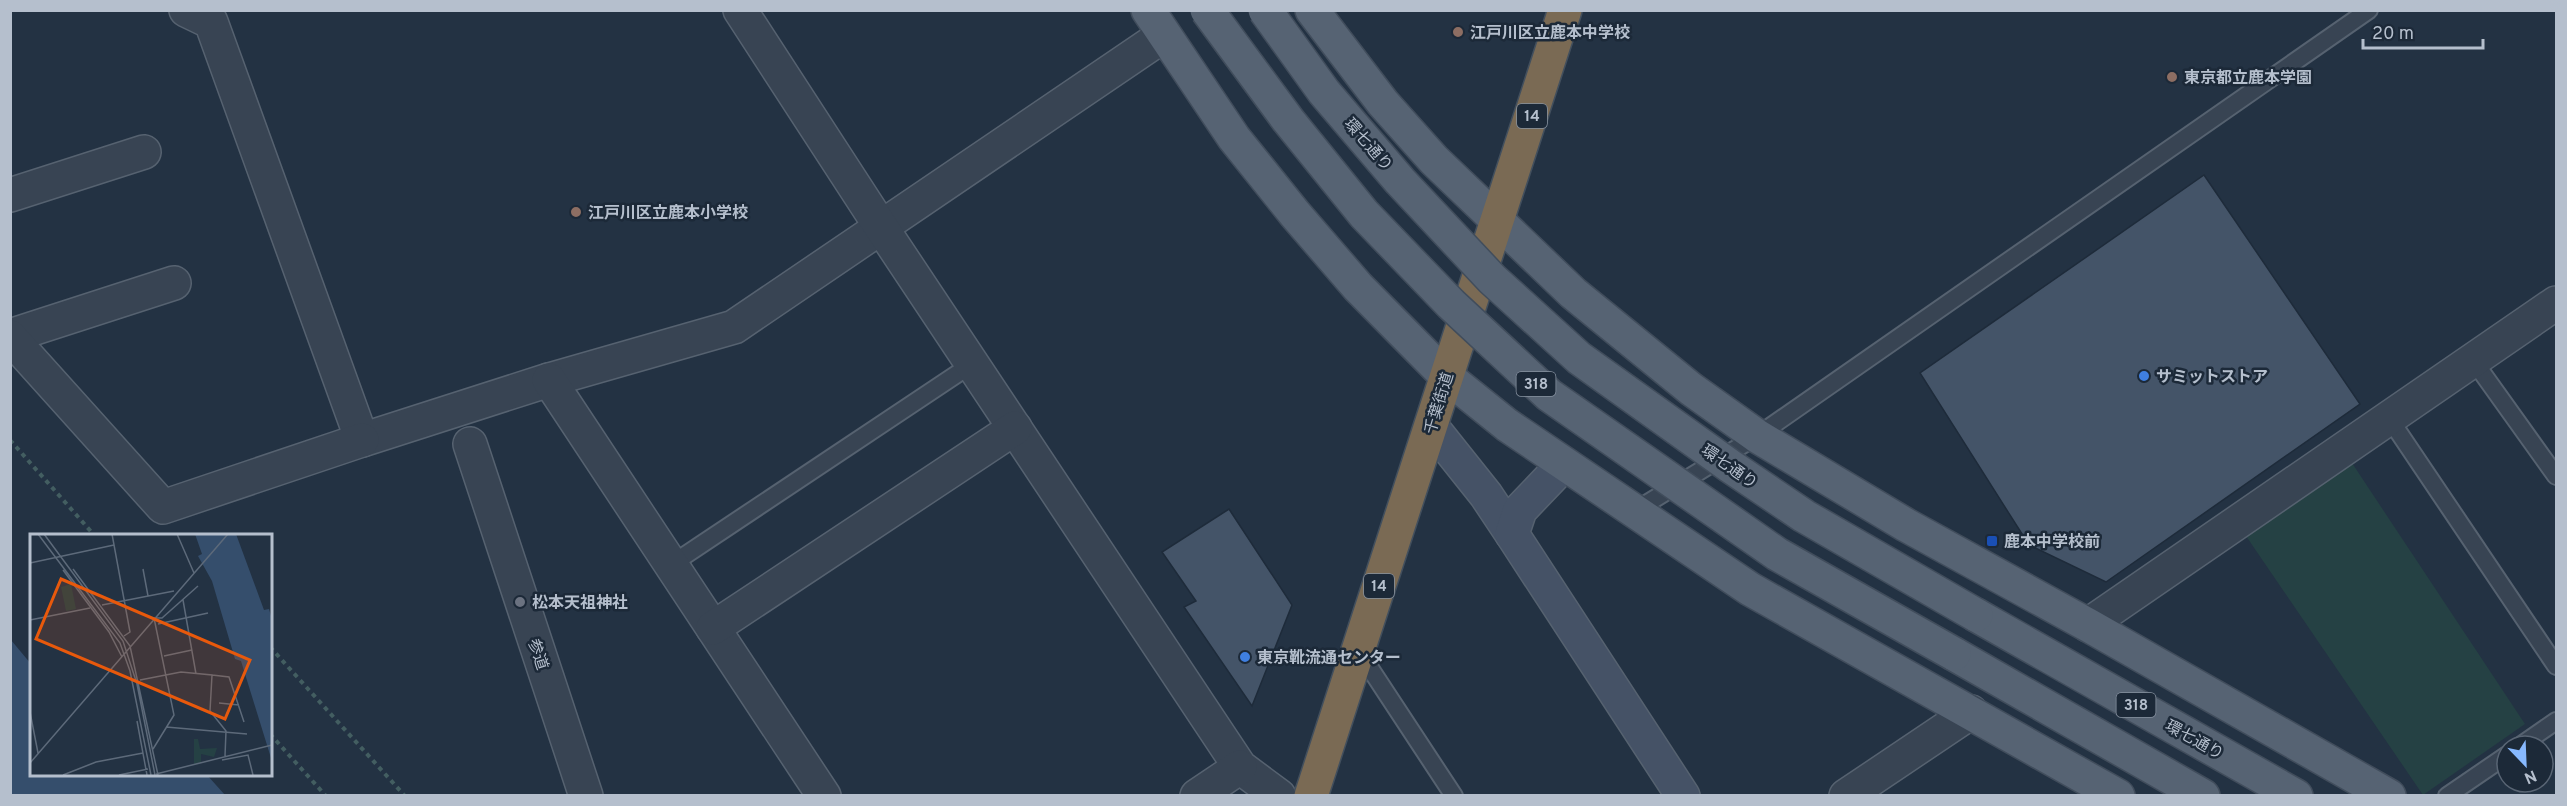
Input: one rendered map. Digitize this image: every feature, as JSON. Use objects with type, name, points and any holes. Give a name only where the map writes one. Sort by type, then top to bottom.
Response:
[{"type":"highway","name":"千葉街道","points":[[1311,795],[1565,10]]},
{"type":"main road","name":"318","points":[[1207,10],[1288,120],[1364,214],[1451,304],[1549,395],[1777,554],[2203,795]]},
{"type":"main road","name":"環七通り","points":[[1265,10],[1324,92],[1400,181],[1492,279],[1578,358],[1804,516],[2296,795]]},
{"type":"main road","points":[[1312,10],[1383,104],[1434,159],[1498,222],[1573,293],[1633,344],[1757,436],[1906,525],[2389,795]]},
{"type":"main road","points":[[1156,23],[1234,138],[1295,214],[1359,287],[1446,376],[1507,425],[1563,465],[1750,589],[2118,795]]},
{"type":"street","points":[[186,10],[211,22],[362,441]]},
{"type":"street","points":[[740,10],[880,227],[1240,767],[1280,795]]},
{"type":"street","points":[[174,283],[10,336],[163,507],[549,380],[734,327],[880,227],[1156,23]]},
{"type":"street","points":[[10,195],[144,152]]},
{"type":"street","points":[[2088,625],[2556,303]]},
{"type":"street","points":[[549,380],[824,795]]},
{"type":"street","points":[[1431,426],[1486,495],[1683,795]]},
{"type":"street","points":[[713,628],[1015,428]]},
{"type":"street","name":"参道","points":[[470,444],[586,795]]},
{"type":"street","points":[[1512,534],[1520,510],[1563,465]]},
{"type":"street","points":[[1846,795],[1971,712]]},
{"type":"street","points":[[1197,795],[1240,767]]},
{"type":"lane","points":[[1633,512],[1757,436],[2369,10]]},
{"type":"lane","points":[[2473,360],[2556,476]]},
{"type":"lane","points":[[672,564],[972,364]]},
{"type":"lane","points":[[2389,418],[2556,666]]},
{"type":"lane","points":[[1358,650],[1454,795]]},
{"type":"lane","points":[[2537,734],[2556,721]]},
{"type":"lane","points":[[2447,795],[2495,763]]},
{"type":"path","points":[[10,440],[93,534]]},
{"type":"path","points":[[272,649],[405,795]]},
{"type":"path","points":[[272,736],[326,795]]},
{"type":"green space","points":[[2352,463],[2525,724],[2511,734],[2495,734],[2495,745],[2423,795],[2246,536]]},
{"type":"water","points":[[11,640],[30,663],[30,776],[208,776],[225,795],[11,795]]},
{"type":"building","points":[[2204,175],[2360,404],[2106,582],[2029,545],[1920,373]]},
{"type":"building","name":"東京靴流通センター","points":[[1229,509],[1292,605],[1252,706],[1184,607],[1196,601],[1162,552]]},
{"type":"place","name":"江戸川区立鹿本中学校","points":[[1458,32]]},
{"type":"place","name":"東京都立鹿本学園","points":[[2172,77]]},
{"type":"place","name":"江戸川区立鹿本小学校","points":[[576,212]]},
{"type":"place","name":"サミットストア","points":[[2144,376]]},
{"type":"place","name":"鹿本中学校前","points":[[1992,541]]},
{"type":"place","name":"松本天祖神社","points":[[520,602]]},
{"type":"place","name":"東京靴流通センター","points":[[1245,657]]}]
